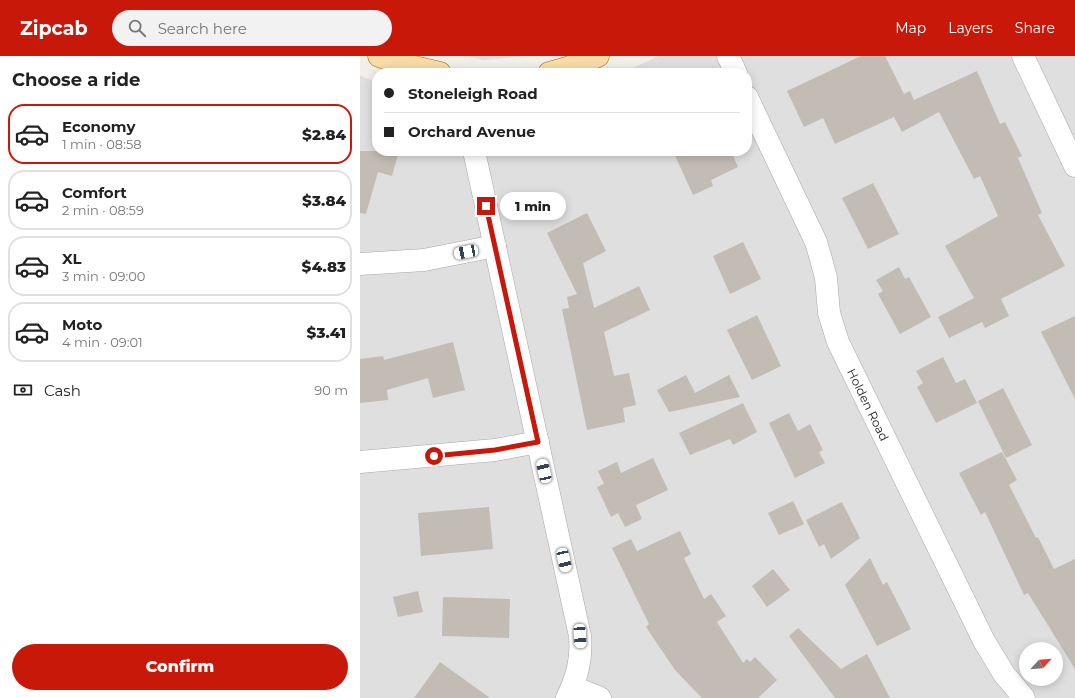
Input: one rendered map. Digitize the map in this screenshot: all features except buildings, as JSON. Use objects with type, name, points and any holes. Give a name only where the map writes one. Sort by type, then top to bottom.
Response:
[{"type":"main road","points":[[379,56],[419,68]]},
{"type":"main road","points":[[566,68],[598,56]]},
{"type":"street","points":[[728,56],[734,68]]},
{"type":"street","points":[[1023,56],[1075,166]]},
{"type":"street","name":"Holden Road","points":[[752,108],[816,242],[826,278],[829,313],[838,342],[984,641],[1004,674],[1024,698]]},
{"type":"street","points":[[475,156],[580,636],[581,652],[578,669],[570,692],[600,698]]},
{"type":"street","points":[[360,264],[424,260],[495,246]]},
{"type":"street","points":[[360,462],[495,450],[538,442]]},
{"type":"shaded area","points":[[469,56],[525,56],[483,60]]},
{"type":"shaded area","points":[[659,56],[1075,56],[1075,698],[360,698],[360,76],[372,80],[372,156],[752,156],[752,68],[633,68]]},
{"type":"route","points":[[434,456],[511,448],[538,442],[486,206]]}]
